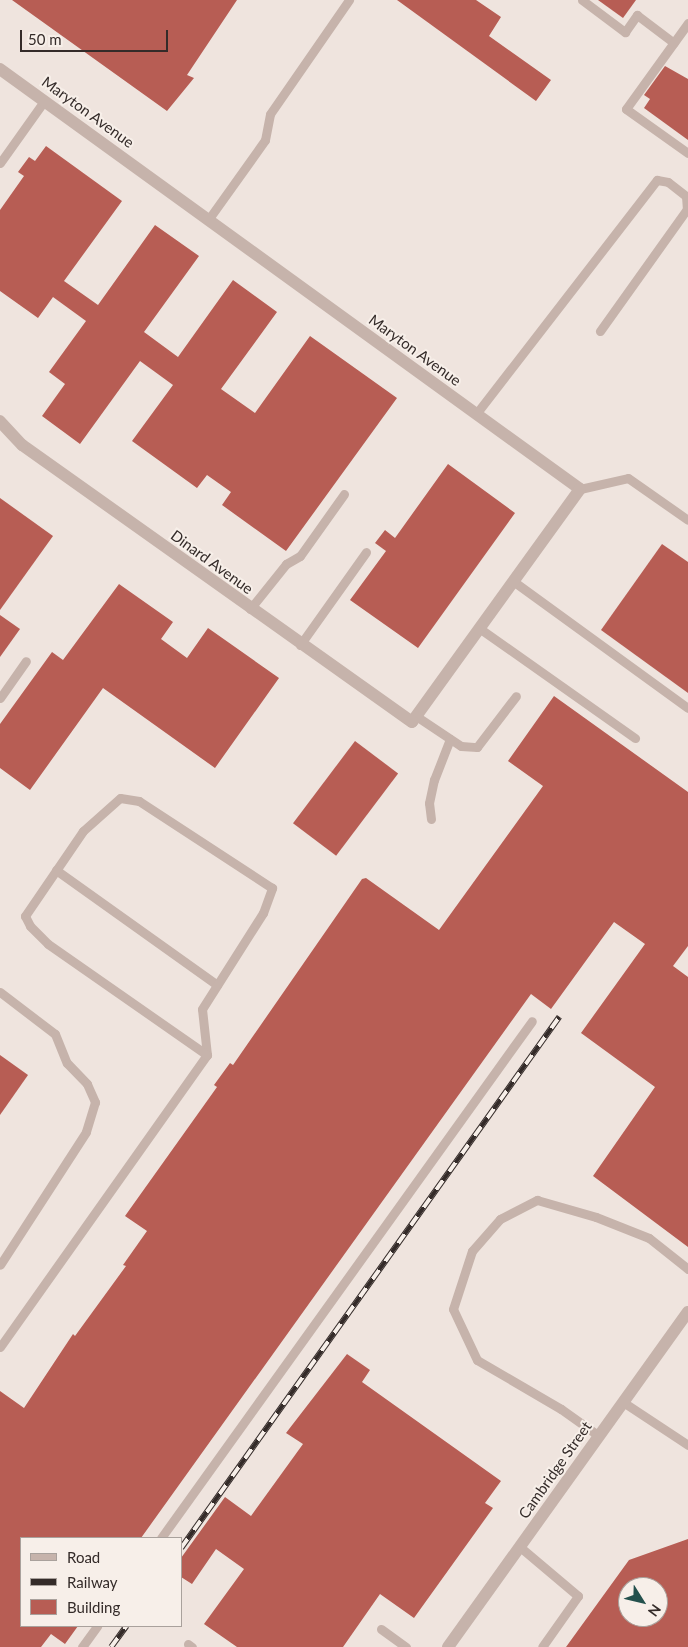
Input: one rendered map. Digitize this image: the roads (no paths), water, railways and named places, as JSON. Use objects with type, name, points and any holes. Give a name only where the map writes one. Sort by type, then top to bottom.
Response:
[{"type":"street","name":"Maryton Avenue","points":[[0,69],[580,489]]},
{"type":"street","name":"Dinard Avenue","points":[[0,421],[22,445],[300,645],[414,719]]},
{"type":"street","points":[[414,719],[580,489]]},
{"type":"street","name":"Cambridge Street","points":[[448,1647],[688,1312]]},
{"type":"lane","points":[[208,220],[264,140],[270,114],[349,0]]},
{"type":"lane","points":[[582,0],[625,32],[637,15],[674,43]]},
{"type":"lane","points":[[688,23],[684,37],[674,43],[626,108],[688,153]]},
{"type":"lane","points":[[0,163],[44,101]]},
{"type":"lane","points":[[476,414],[656,180],[668,182],[686,196],[688,208],[600,331]]},
{"type":"lane","points":[[580,489],[628,478],[688,520]]},
{"type":"lane","points":[[250,609],[286,564],[300,556],[344,494]]},
{"type":"lane","points":[[300,645],[366,552]]},
{"type":"lane","points":[[513,580],[688,708]]},
{"type":"lane","points":[[479,628],[635,738]]},
{"type":"lane","points":[[0,698],[26,661]]},
{"type":"lane","points":[[414,719],[461,746],[477,748],[516,696]]},
{"type":"lane","points":[[431,819],[429,802],[434,780],[450,739]]},
{"type":"lane","points":[[0,1347],[207,1055],[202,1009],[263,913],[272,888],[139,801],[120,798],[83,831],[25,916],[30,926],[48,944],[207,1055]]},
{"type":"lane","points":[[56,870],[217,985]]},
{"type":"lane","points":[[0,992],[55,1034],[67,1063],[87,1084],[95,1102],[86,1132],[0,1266]]},
{"type":"lane","points":[[162,1537],[532,1021]]},
{"type":"lane","points":[[599,1436],[561,1409],[477,1360],[453,1309],[472,1252],[500,1219],[537,1200],[596,1217],[649,1238],[688,1269]]},
{"type":"lane","points":[[623,1402],[688,1445]]},
{"type":"lane","points":[[520,1547],[578,1596],[542,1647]]},
{"type":"lane","points":[[82,1647],[96,1627]]},
{"type":"lane","points":[[382,1630],[406,1647]]},
{"type":"railway","points":[[182,1547],[559,1017]]},
{"type":"railway","points":[[111,1647],[125,1627]]}]
